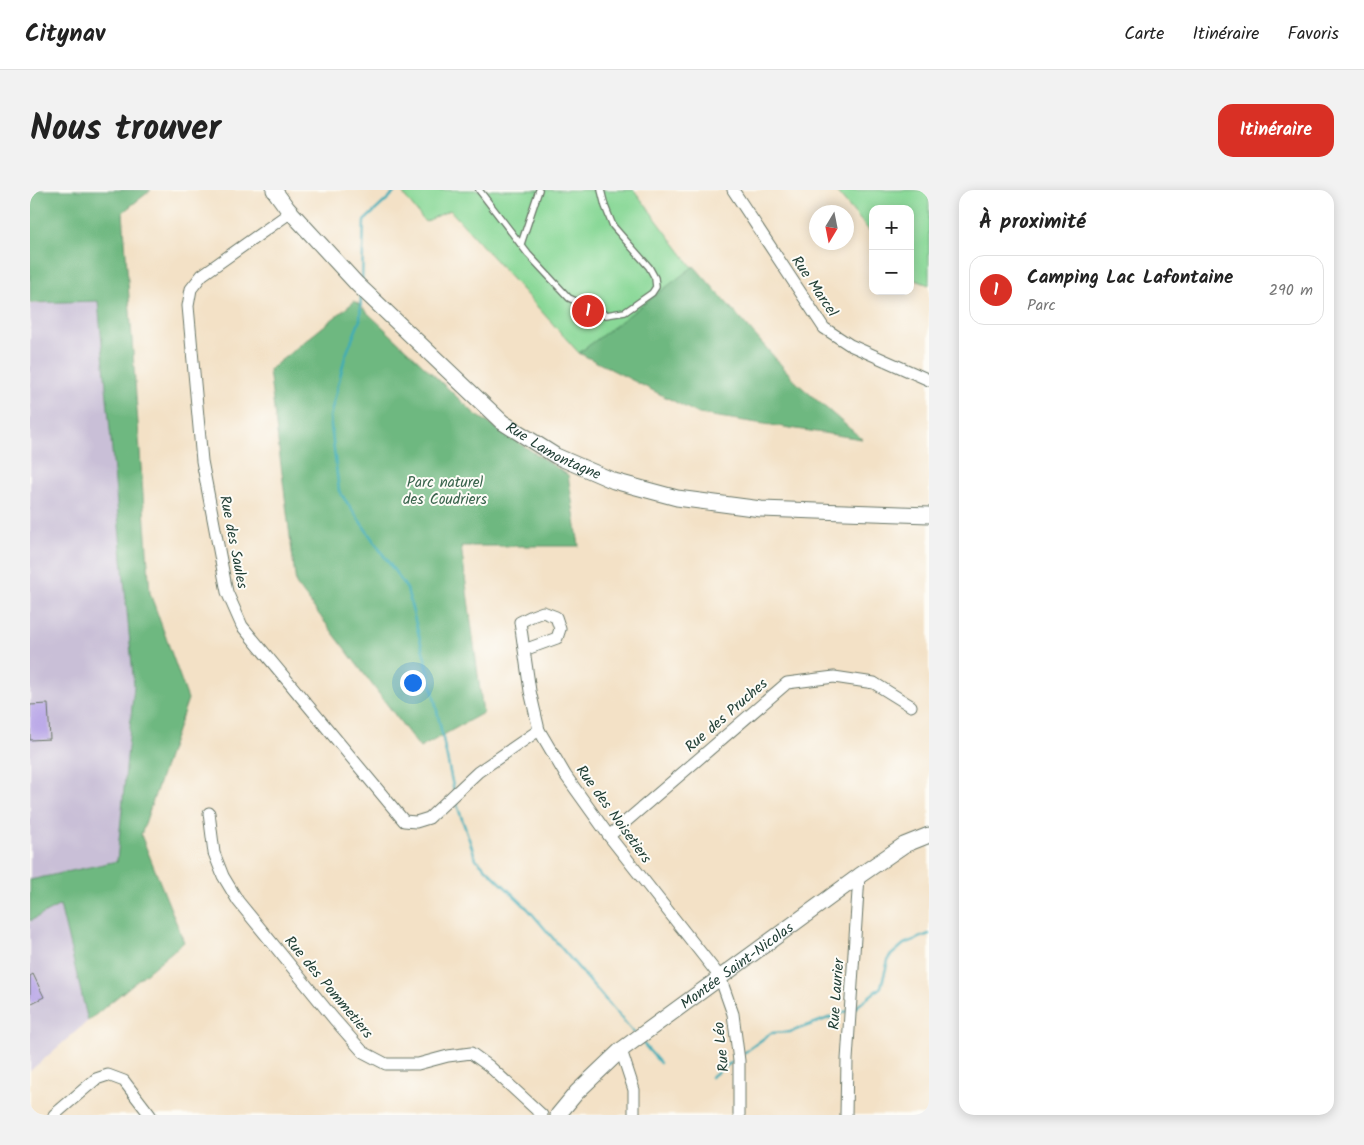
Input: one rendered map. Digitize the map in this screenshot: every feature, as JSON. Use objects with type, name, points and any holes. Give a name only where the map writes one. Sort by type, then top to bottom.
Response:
[{"type":"street","name":"Rue Lamontagne","points":[[274,190],[291,212],[357,284],[502,422],[556,456],[614,481],[678,498],[761,509],[929,515]]},
{"type":"street","name":"Rue Marcel","points":[[732,190],[824,328],[850,345],[929,380]]},
{"type":"street","name":"Rue des Saules","points":[[291,212],[202,275],[191,289],[188,306],[202,461],[227,592],[242,626],[404,821],[416,822],[428,818],[478,772],[539,730]]},
{"type":"street","name":"Rue des Noisetiers","points":[[524,650],[530,692],[539,730],[566,776],[609,836],[720,977]]},
{"type":"street","name":"Rue des Pruches","points":[[609,836],[787,683],[834,677],[874,683],[911,706]]},
{"type":"street","name":"Rue des Pommetiers","points":[[209,813],[214,853],[222,876],[244,908],[334,1020],[363,1052],[386,1064],[418,1064],[448,1056],[471,1053],[489,1066],[542,1115]]},
{"type":"street","name":"Montée Saint-Nicolas","points":[[558,1115],[577,1092],[621,1050],[859,876],[904,845],[929,835]]},
{"type":"street","name":"Rue Laurier","points":[[846,1115],[846,1060],[859,876]]},
{"type":"street","name":"Rue Léo","points":[[720,977],[733,1014],[739,1061],[739,1115]]},
{"type":"street","points":[[621,1050],[634,1090],[634,1115]]},
{"type":"street","points":[[54,1115],[96,1079],[108,1074],[124,1081],[150,1115]]},
{"type":"lane","points":[[521,244],[540,190]]},
{"type":"lane","points":[[481,191],[521,244],[569,298],[606,314],[624,312],[652,293],[656,287],[655,278],[649,267],[613,226],[601,190]]},
{"type":"shaded area","points":[[98,300],[134,686],[117,862],[58,874],[88,1021],[30,1071],[30,304]]},
{"type":"green space","points":[[30,190],[151,190],[123,212],[150,593],[188,699],[141,835],[184,942],[88,1021],[60,905],[30,921],[30,880],[117,861],[134,686],[98,301],[30,303]]},
{"type":"green space","points":[[400,190],[634,190],[693,268],[579,353],[450,210],[425,222]]},
{"type":"green space","points":[[835,190],[929,190],[929,285],[914,279],[914,205],[869,205],[869,230],[854,212],[854,205],[848,205]]},
{"type":"green space","points":[[694,266],[798,384],[862,439],[699,414],[579,353]]},
{"type":"green space","name":"Parc naturel des Coudriers","points":[[355,301],[475,414],[568,475],[579,546],[461,546],[483,713],[420,748],[296,584],[269,370]]},
{"type":"building","points":[[48,704],[50,739],[30,740],[30,705]]},
{"type":"building","points":[[33,974],[44,997],[30,1004],[30,976]]},
{"type":"waterway","points":[[362,281],[364,221],[394,193],[394,190]]},
{"type":"waterway","points":[[361,296],[360,320],[345,357],[330,417],[339,491],[407,589],[431,682],[454,791]]},
{"type":"waterway","points":[[455,799],[476,859],[528,909],[634,1033]]},
{"type":"waterway","points":[[855,1008],[881,987],[889,957],[904,944],[929,934]]},
{"type":"waterway","points":[[741,1055],[771,1033],[790,1032],[848,1011]]},
{"type":"waterway","points":[[641,1041],[660,1063]]},
{"type":"waterway","points":[[711,1077],[735,1060]]},
{"type":"place","name":"Camping Lac Lafontaine","points":[[588,311]]}]
